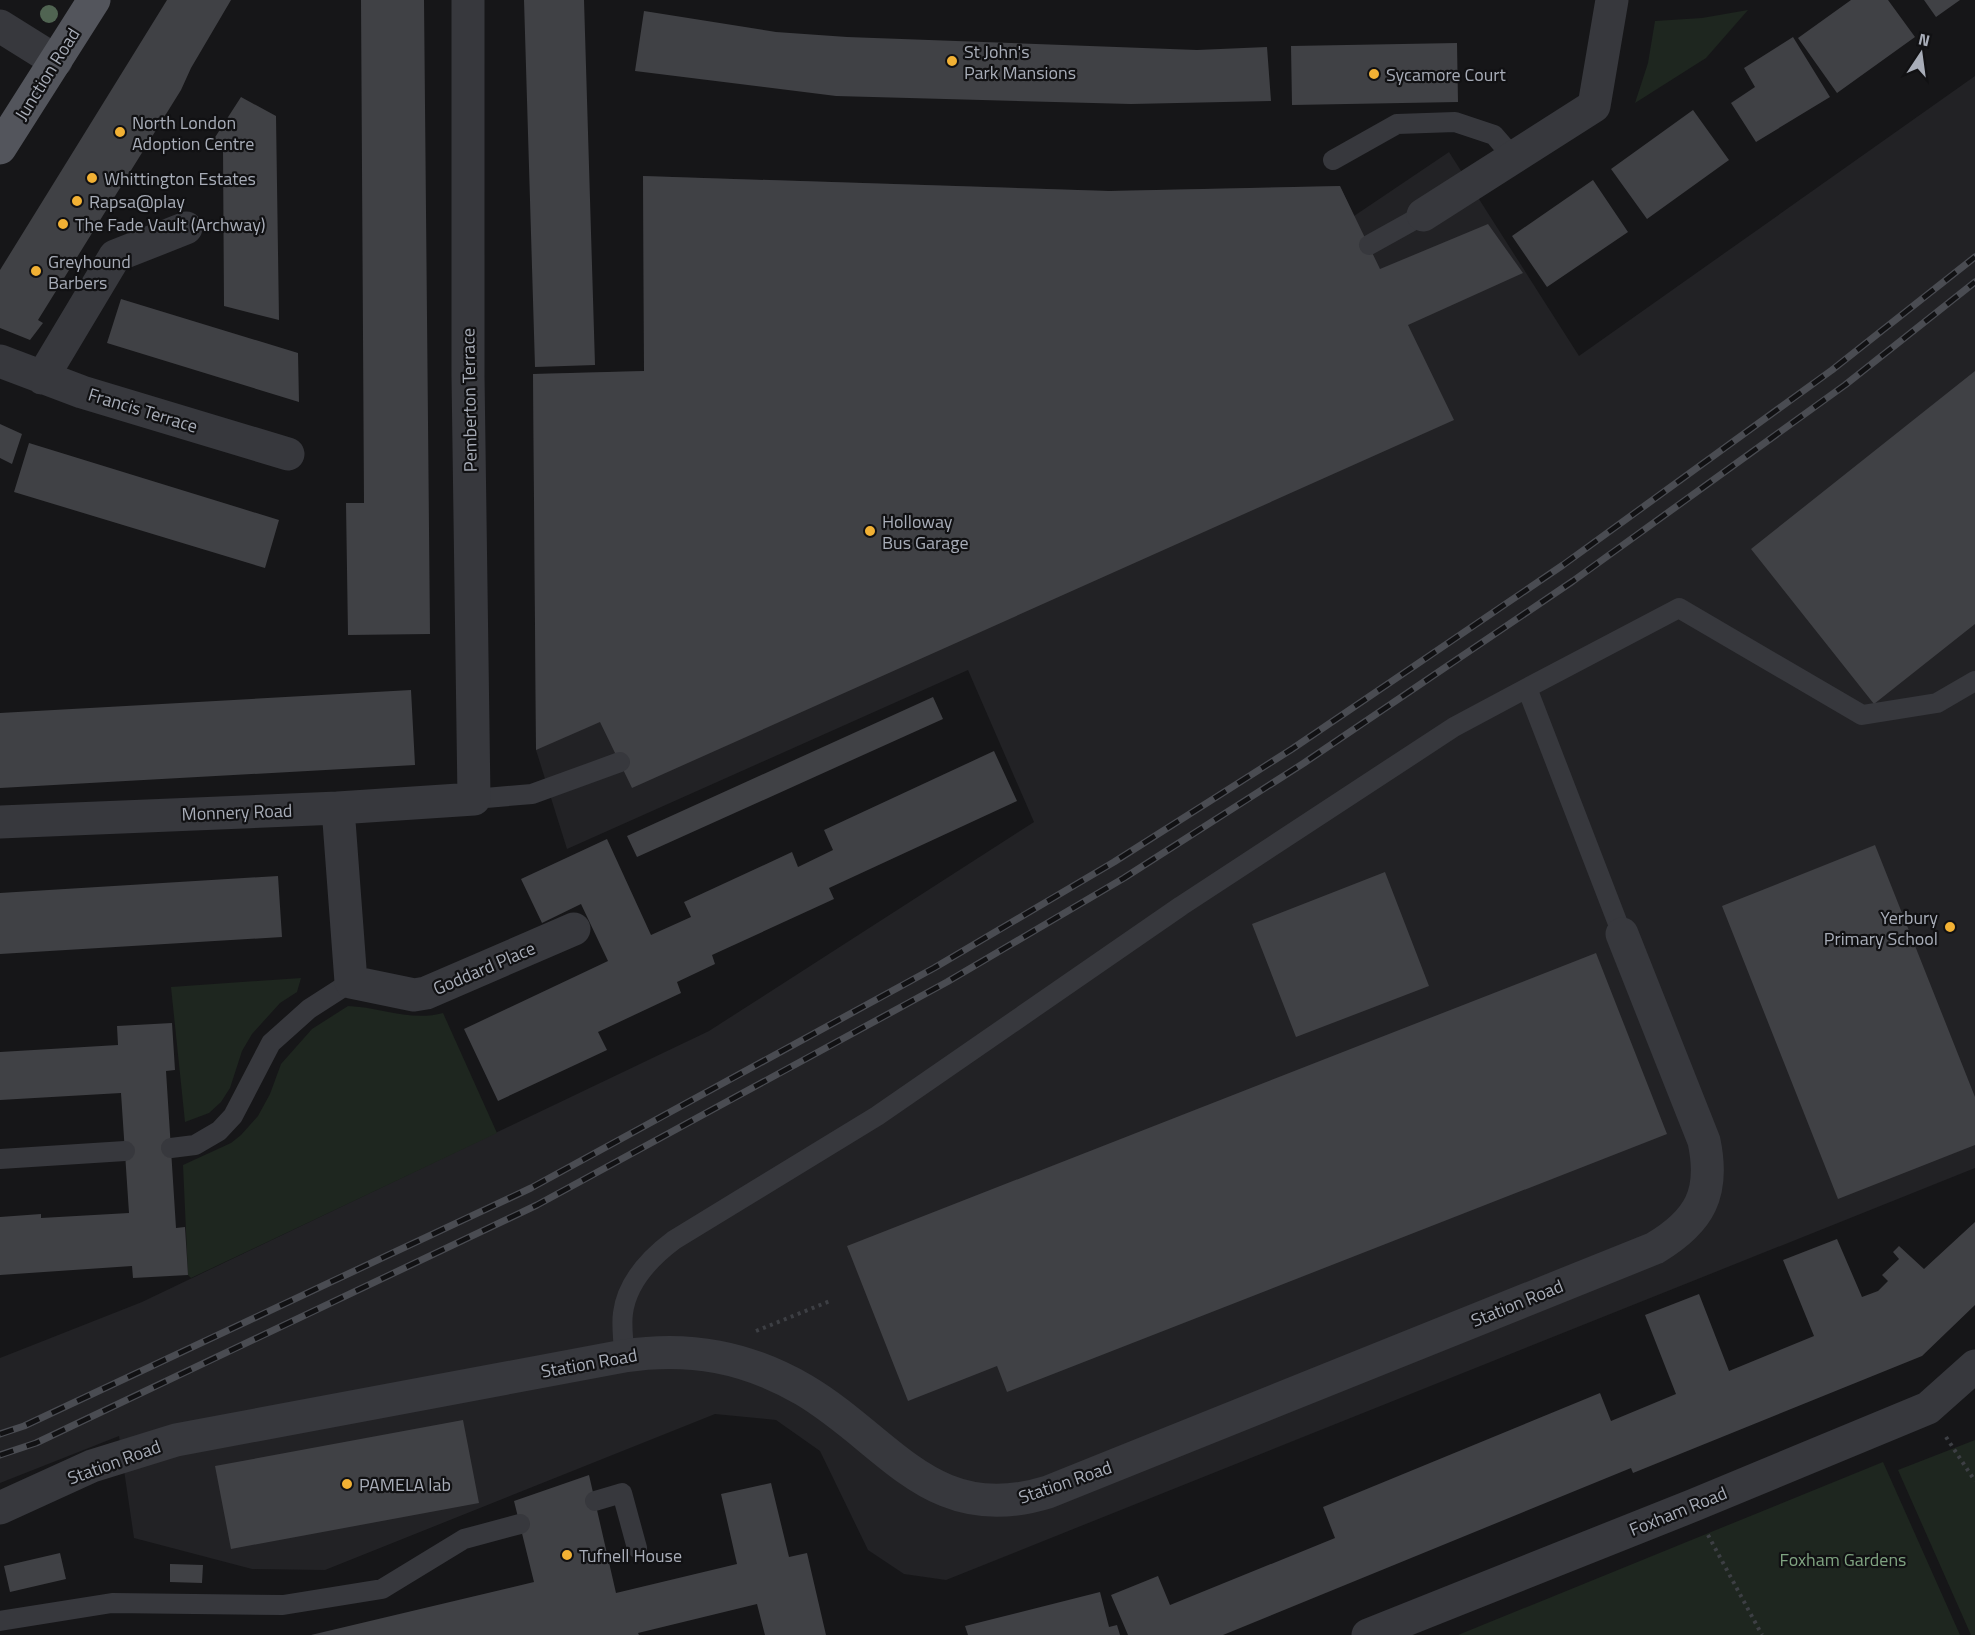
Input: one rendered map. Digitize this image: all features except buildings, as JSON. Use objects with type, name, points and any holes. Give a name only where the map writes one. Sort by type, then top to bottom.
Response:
[{"type":"main road","name":"Junction Road","points":[[0,148],[94,0]]},
{"type":"street","name":"Pemberton Terrace","points":[[468,0],[468,375],[474,799]]},
{"type":"street","points":[[1423,215],[1594,106],[1612,0]]},
{"type":"street","points":[[0,26],[56,61]]},
{"type":"street","points":[[42,378],[115,256],[186,228]]},
{"type":"street","name":"Francis Terrace","points":[[0,361],[42,378],[288,454]]},
{"type":"street","name":"Monnery Road","points":[[0,822],[338,808],[474,799]]},
{"type":"street","points":[[338,808],[351,982]]},
{"type":"street","name":"Goddard Place","points":[[351,982],[414,995],[426,993],[574,929]]},
{"type":"street","name":"Station Road","points":[[0,1508],[92,1466],[176,1440],[624,1356],[659,1352],[702,1353],[779,1377],[813,1396],[908,1471],[929,1484],[956,1494],[983,1500],[1007,1501],[1048,1492],[1655,1248],[1672,1238],[1684,1227],[1704,1198],[1708,1182],[1708,1159],[1704,1141],[1622,934]]},
{"type":"street","name":"Foxham Road","points":[[1368,1635],[1694,1505],[1928,1408],[1975,1366]]},
{"type":"lane","points":[[1333,160],[1397,124],[1455,122],[1494,135],[1513,158]]},
{"type":"lane","points":[[1369,246],[1423,215]]},
{"type":"lane","points":[[624,1356],[622,1314],[632,1284],[657,1253],[674,1240],[877,1116],[1181,906],[1454,728],[1680,608],[1862,715],[1937,703],[1975,681]]},
{"type":"lane","points":[[1527,688],[1622,934]]},
{"type":"lane","points":[[474,799],[532,794],[549,790],[620,762]]},
{"type":"lane","points":[[171,1148],[195,1145],[219,1131],[233,1116],[271,1043],[309,1008],[351,982]]},
{"type":"lane","points":[[0,1159],[125,1151]]},
{"type":"lane","points":[[595,1501],[622,1493],[637,1548]]},
{"type":"lane","points":[[0,1621],[112,1603],[283,1605],[382,1589],[464,1539],[520,1524]]},
{"type":"path","points":[[755,1331],[830,1301]]},
{"type":"path","points":[[1928,1408],[1975,1481]]},
{"type":"path","points":[[1694,1505],[1762,1635]]},
{"type":"shaded area","points":[[1975,76],[1975,1168],[946,1580],[904,1574],[868,1550],[820,1451],[776,1420],[715,1414],[325,1570],[252,1569],[134,1538],[119,1436],[0,1483],[0,1358],[142,1302],[709,1031],[1034,822],[968,670],[567,849],[536,750],[533,374],[644,371],[643,176],[1109,191],[1340,186],[1354,216],[1449,152],[1579,356]]},
{"type":"green space","points":[[1748,10],[1706,58],[1635,103],[1648,63],[1655,21],[1702,18]]},
{"type":"green space","points":[[301,978],[297,992],[280,1003],[252,1034],[242,1051],[230,1088],[221,1102],[209,1113],[185,1122],[171,987]]},
{"type":"green space","points":[[348,1006],[419,1016],[443,1013],[497,1133],[191,1278],[188,1275],[183,1165],[231,1143],[241,1135],[258,1116],[270,1094],[281,1064],[312,1029]]},
{"type":"green space","points":[[1975,1440],[1975,1635],[1971,1635],[1898,1470]]},
{"type":"green space","name":"Foxham Gardens","points":[[1883,1462],[1960,1635],[1458,1635]]},
{"type":"railway","points":[[0,1434],[24,1426],[531,1188],[934,968],[1114,862],[1292,749],[1563,565],[1832,370],[1975,257]]},
{"type":"railway","points":[[0,1455],[36,1443],[537,1205],[947,982],[1124,878],[1304,763],[1573,581],[1845,385],[1975,282]]},
{"type":"place","name":"St John's Park Mansions","points":[[952,61]]},
{"type":"place","name":"Sycamore Court","points":[[1374,74]]},
{"type":"place","name":"North London Adoption Centre","points":[[120,132]]},
{"type":"place","name":"Whittington Estates","points":[[92,178]]},
{"type":"place","name":"Rapsa@play","points":[[77,201]]},
{"type":"place","name":"The Fade Vault (Archway)","points":[[63,224]]},
{"type":"place","name":"Greyhound Barbers","points":[[36,271]]},
{"type":"place","name":"Holloway Bus Garage","points":[[870,531]]},
{"type":"place","name":"Yerbury Primary School","points":[[1950,927]]},
{"type":"place","name":"PAMELA lab","points":[[347,1484]]},
{"type":"place","name":"Tufnell House","points":[[567,1555]]}]
